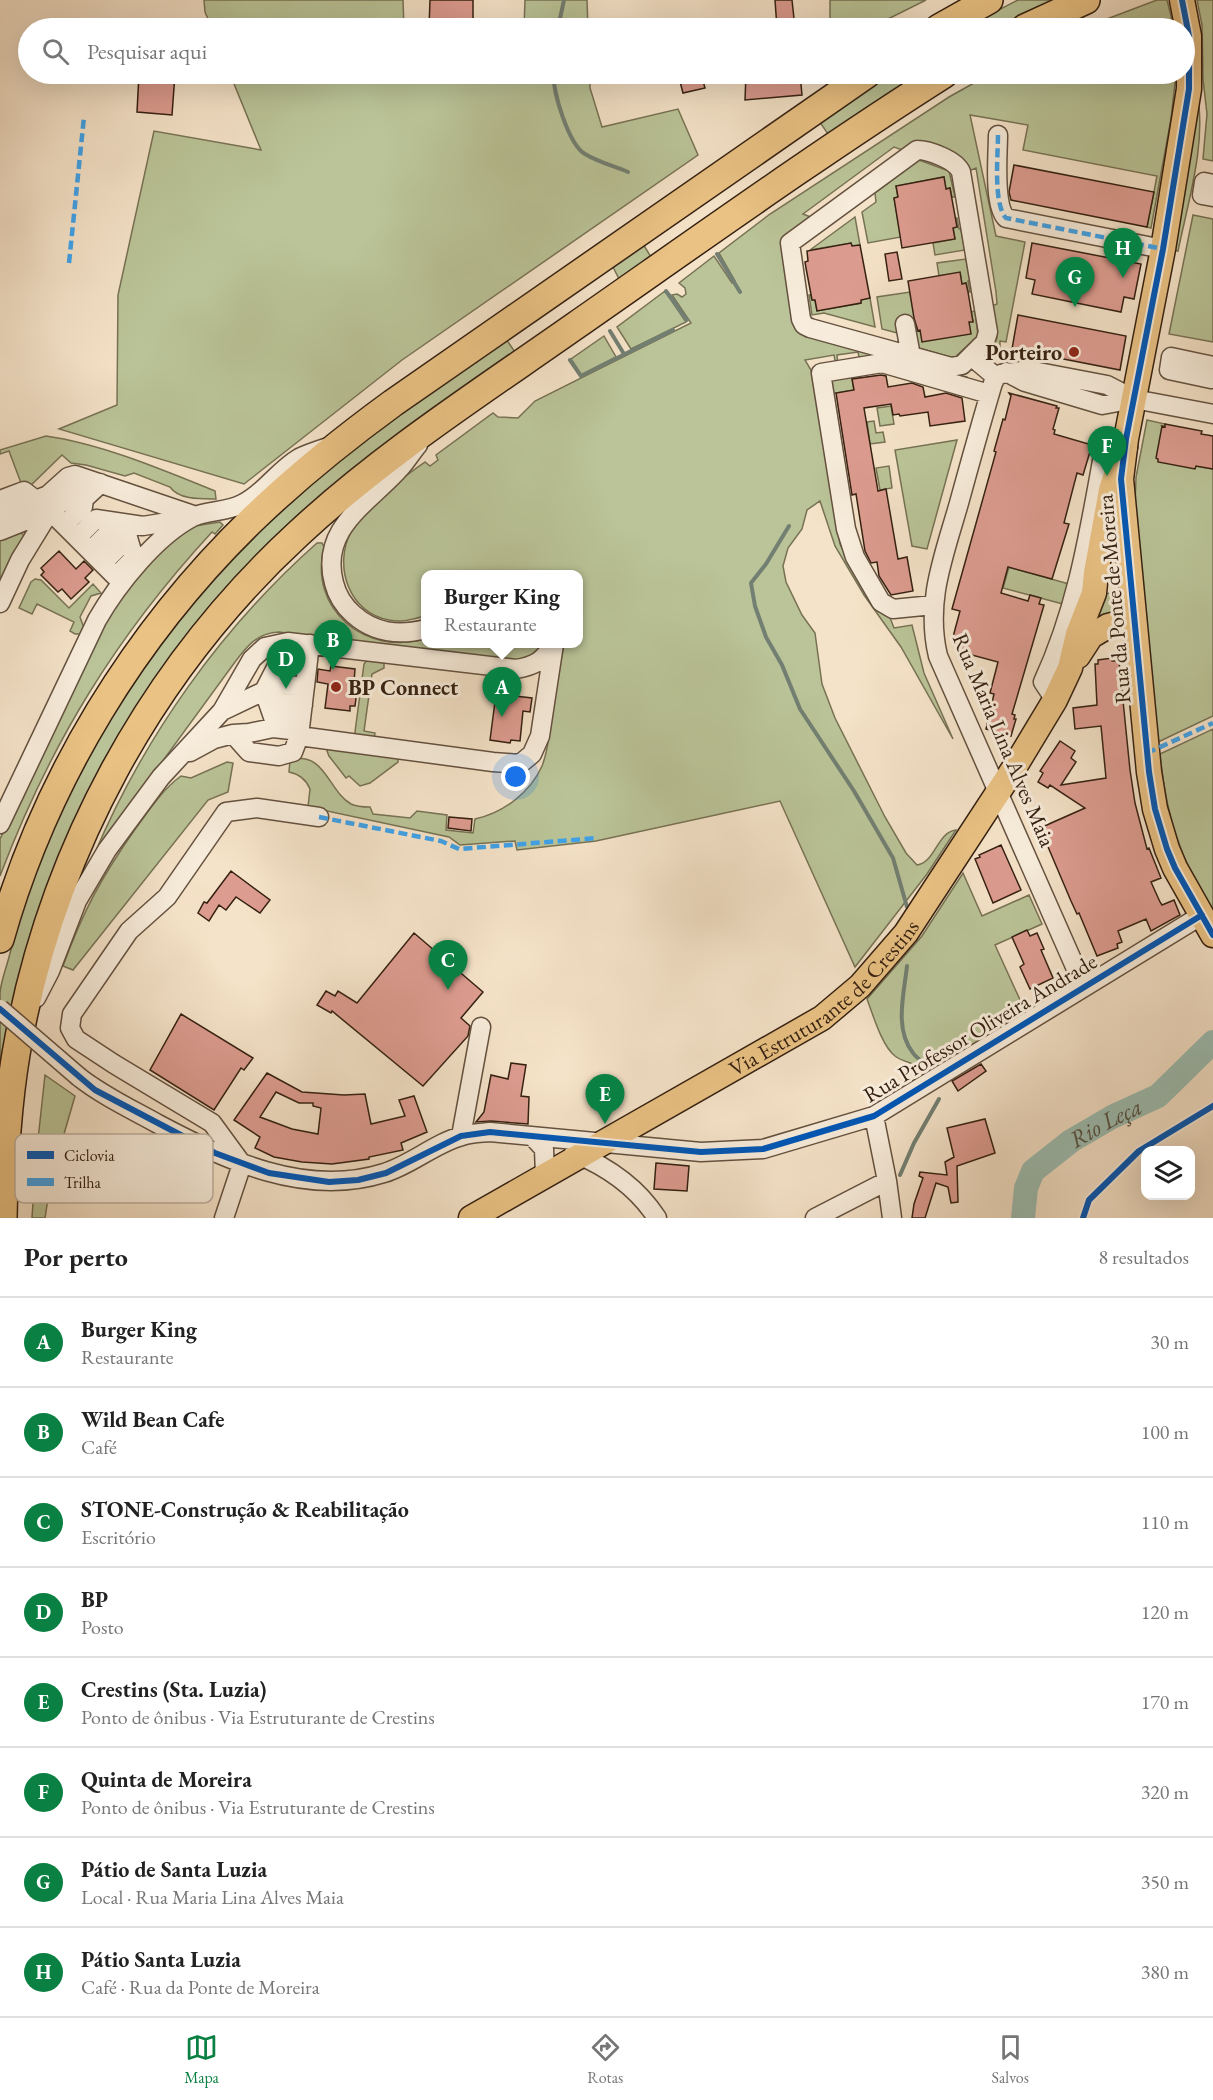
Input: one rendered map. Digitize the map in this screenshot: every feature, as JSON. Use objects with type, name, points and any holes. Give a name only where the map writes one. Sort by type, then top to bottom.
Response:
[{"type":"highway","points":[[929,18],[959,0]]},
{"type":"highway","points":[[957,18],[989,0]]},
{"type":"highway","points":[[1047,18],[1086,0]]},
{"type":"highway","points":[[0,939],[22,871],[55,795],[84,739],[126,669],[165,616],[223,550],[282,492],[342,441],[443,368],[853,84]]},
{"type":"highway","points":[[3,1218],[8,1115],[21,1027],[40,950],[56,900],[94,808],[128,744],[180,665],[235,598],[298,533],[383,463],[806,165],[929,84]]},
{"type":"main road","name":"Rua da Ponte de Moreira","points":[[1189,84],[1163,249],[1126,443],[1122,490],[1149,772],[1158,820],[1171,858],[1207,925]]},
{"type":"main road","name":"Via Estruturante de Crestins","points":[[1070,668],[1078,634],[1094,593],[1112,490],[1126,443]]},
{"type":"main road","points":[[1094,593],[1102,587],[1111,585],[1133,608],[1095,633]]},
{"type":"main road","name":"Via Estruturante de Crestins","points":[[471,1218],[815,1022],[848,998],[906,933],[998,793],[1055,700],[1070,668],[1095,633]]},
{"type":"main road","points":[[1095,633],[1121,639],[1137,653]]},
{"type":"street","points":[[998,135],[999,201],[1006,218],[1163,249]]},
{"type":"street","points":[[919,150],[954,164],[961,172],[988,332],[985,342],[970,356],[957,367],[810,328],[804,325],[801,319],[789,248],[794,239],[914,151],[919,150]]},
{"type":"street","points":[[1213,184],[1204,182],[1202,195],[1213,197]]},
{"type":"street","points":[[905,324],[911,356]]},
{"type":"street","points":[[970,356],[997,381]]},
{"type":"street","points":[[933,605],[893,609],[886,606],[881,602],[855,557],[846,529],[821,373],[882,363],[997,381],[1028,370],[1107,385],[1134,399],[1213,414]]},
{"type":"street","name":"Rua Maria Lina Alves Maia","points":[[997,381],[937,584],[933,605],[933,635],[938,656],[1084,987]]},
{"type":"street","points":[[421,630],[405,633],[384,632],[363,624],[348,610],[336,592],[331,572],[333,551],[339,533],[352,514],[401,467],[430,429]]},
{"type":"street","points":[[83,544],[96,519],[143,526],[225,511],[243,504],[298,458],[342,441]]},
{"type":"street","points":[[1055,700],[1043,682],[1059,647],[1078,586],[1104,450],[1126,443]]},
{"type":"street","points":[[83,544],[82,487],[100,483],[196,516]]},
{"type":"street","points":[[83,544],[84,500],[100,483]]},
{"type":"street","points":[[0,500],[24,491],[83,544],[111,595],[0,824]]},
{"type":"street","points":[[0,514],[83,544],[134,558],[124,524]]},
{"type":"street","points":[[0,531],[83,544],[166,536],[196,516]]},
{"type":"street","points":[[0,603],[20,560],[115,538],[124,524]]},
{"type":"street","points":[[21,1027],[50,971],[65,927],[90,877],[107,850],[161,777],[222,711],[252,659],[265,647],[288,642],[303,702],[293,752],[279,756],[249,752],[241,734]]},
{"type":"street","points":[[264,691],[276,710],[303,702],[531,666],[542,658],[550,648]]},
{"type":"street","points":[[222,711],[279,684],[303,702],[494,762],[520,764],[532,754],[540,736],[552,648]]},
{"type":"street","points":[[264,691],[282,656],[303,702]]},
{"type":"street","points":[[161,777],[189,753],[214,739],[273,728],[303,702]]},
{"type":"street","points":[[224,1218],[242,1164],[212,1123],[76,1039],[70,1028],[72,1014],[129,931],[167,897],[226,812],[257,808],[319,817]]},
{"type":"street","name":"Rua Professor Oliveira Andrade","points":[[213,1152],[269,1173],[329,1182],[358,1180],[386,1173],[461,1136],[490,1132],[701,1152],[763,1149],[874,1116],[1084,987],[1207,925]]},
{"type":"street","name":"Rua Professor Oliveira Andrade","points":[[0,1009],[95,1090],[178,1134]]},
{"type":"street","points":[[461,1136],[481,1027]]},
{"type":"street","points":[[874,1116],[892,1218]]},
{"type":"street","points":[[533,1137],[544,1149],[545,1175]]},
{"type":"street","name":"Rua Professor Oliveira Andrade","points":[[533,1137],[601,1165],[628,1183],[650,1206],[657,1218]]},
{"type":"street","points":[[815,1218],[887,1181]]},
{"type":"green space","points":[[204,0],[403,0],[404,18],[208,18]]},
{"type":"green space","points":[[525,0],[587,0],[588,18],[524,18]]},
{"type":"green space","points":[[830,0],[926,0],[890,18],[830,17]]},
{"type":"green space","points":[[1018,0],[1053,0],[1017,18],[983,18]]},
{"type":"green space","points":[[1157,0],[1167,0],[1172,18],[1109,18]]},
{"type":"green space","points":[[1197,0],[1213,0],[1213,161],[1203,159],[1207,114],[1203,79],[1202,25]]},
{"type":"green space","points":[[234,84],[590,84],[602,127],[678,109],[698,155],[402,360],[244,484],[59,429],[117,405],[118,295],[154,131],[261,150]]},
{"type":"green space","points":[[875,84],[904,84],[828,134],[819,121]]},
{"type":"green space","points":[[972,84],[1175,84],[1171,119],[1151,228],[1147,227],[1157,176],[1023,150],[1028,125],[970,115],[996,236],[1025,242],[1006,342],[1000,341],[1000,351],[986,357],[997,338],[992,306],[997,304],[976,168],[966,172],[894,147],[803,214],[813,218],[790,236],[808,333],[967,377],[966,381],[860,362],[858,352],[837,355],[838,366],[836,366],[834,355],[805,360],[811,370],[840,544],[869,600],[878,611],[889,615],[894,628],[912,625],[924,673],[953,739],[901,647],[864,595],[835,546],[820,501],[807,510],[802,529],[788,548],[783,566],[786,582],[802,615],[815,633],[822,684],[835,718],[885,817],[906,853],[917,865],[928,859],[944,836],[956,830],[927,874],[855,967],[780,801],[596,841],[517,850],[515,841],[460,845],[449,837],[308,807],[310,789],[302,778],[289,772],[290,760],[302,758],[319,766],[343,798],[353,805],[370,807],[373,814],[410,818],[417,811],[447,815],[446,830],[473,833],[475,819],[505,807],[523,793],[537,776],[546,753],[563,648],[583,648],[583,570],[421,570],[421,617],[398,621],[375,616],[355,598],[348,586],[345,573],[346,545],[351,532],[366,511],[394,485],[425,462],[430,466],[438,460],[436,455],[493,413],[498,417],[518,418],[535,401],[691,323],[672,295],[677,294],[682,297],[686,294],[685,288],[679,283],[714,256],[732,283],[735,281],[719,253],[770,214]]},
{"type":"green space","points":[[1197,93],[1200,131],[1198,152],[1178,251],[1173,250]]},
{"type":"green space","points":[[919,160],[949,171],[955,197],[952,197],[950,188],[946,189],[944,177],[896,186],[898,197],[894,198],[901,237],[868,243],[862,212],[876,202],[875,193]]},
{"type":"green space","points":[[1193,215],[1213,219],[1213,342],[1169,334]]},
{"type":"green space","points":[[855,217],[860,245],[852,246],[851,243],[810,250]]},
{"type":"green space","points":[[955,218],[961,229],[965,250],[935,255],[933,243],[955,239],[953,228],[957,227]]},
{"type":"green space","points":[[643,244],[651,257],[619,279],[612,265]]},
{"type":"green space","points":[[966,259],[970,292],[968,292],[966,283],[962,284],[960,273],[939,276],[937,263]]},
{"type":"green space","points":[[665,291],[686,322],[631,349],[617,327]]},
{"type":"green space","points":[[910,292],[917,331],[973,321],[971,312],[975,311],[978,336],[954,358],[916,347],[901,334],[882,329],[877,297]]},
{"type":"green space","points":[[809,295],[812,300],[815,300],[817,311],[861,303],[861,300],[870,298],[875,327],[824,313],[812,315]]},
{"type":"green space","points":[[604,336],[616,357],[581,375],[571,359]]},
{"type":"green space","points":[[506,339],[515,352],[317,499],[268,545],[222,594],[180,645],[142,699],[107,756],[77,815],[51,877],[24,958],[0,1078],[2,980],[35,873],[85,764],[131,686],[156,649],[213,578],[244,545],[305,488],[370,436]]},
{"type":"green space","points":[[854,371],[859,378],[852,379],[854,390],[830,394],[832,378]]},
{"type":"green space","points":[[891,406],[894,424],[880,426],[877,408]]},
{"type":"green space","points":[[1147,420],[1165,424],[1165,427],[1162,426],[1196,466],[1213,469],[1213,716],[1158,742],[1135,506],[1136,477]]},
{"type":"green space","points":[[874,421],[876,433],[883,432],[885,442],[870,444],[867,422]]},
{"type":"green space","points":[[46,436],[89,445],[153,466],[215,491],[216,499],[185,497],[170,487],[134,473],[125,476],[71,463],[62,455],[29,487],[21,483],[9,451],[0,454],[0,450]]},
{"type":"green space","points":[[957,440],[927,549],[912,546],[895,450]]},
{"type":"green space","points":[[889,466],[892,488],[880,490],[876,468]]},
{"type":"green space","points":[[220,522],[223,525],[215,534],[212,532],[145,611],[89,694],[41,781],[0,876],[0,839],[113,606],[164,546],[194,526]]},
{"type":"green space","points":[[20,531],[24,536],[0,581],[0,538]]},
{"type":"green space","points":[[317,543],[322,543],[324,547],[321,570],[325,590],[333,608],[346,623],[363,634],[382,641],[403,643],[421,640],[421,648],[541,648],[534,657],[511,662],[279,632],[265,635],[253,641],[239,656],[94,855],[136,768],[161,727],[217,648],[282,576]]},
{"type":"green space","points":[[1009,567],[1069,584],[1063,604],[1003,588]]},
{"type":"green space","points":[[35,579],[41,580],[69,608],[93,584],[101,593],[91,596],[80,617],[84,628],[81,634],[70,631],[74,622],[37,604],[32,614],[19,608],[31,582]]},
{"type":"green space","points":[[1111,593],[1116,596],[1120,612],[1095,624],[1104,594]]},
{"type":"green space","points":[[368,659],[381,660],[384,664],[384,668],[372,674],[364,731],[375,733],[374,739],[356,736],[355,732],[364,664]]},
{"type":"green space","points":[[1213,729],[1213,912],[1201,893],[1176,836],[1166,797],[1160,754]]},
{"type":"green space","points":[[329,747],[398,757],[398,762],[370,783],[360,786],[349,776],[346,778],[329,756],[327,751]]},
{"type":"green space","points":[[227,762],[233,763],[228,792],[208,800],[73,970],[63,966],[78,928],[103,878],[157,800],[181,776],[191,778]]},
{"type":"green space","points":[[963,873],[982,916],[1029,895],[1042,924],[995,945],[1026,1013],[929,1074],[922,1068],[899,1059],[890,1051],[878,1030],[867,999],[922,936]]},
{"type":"green space","points":[[45,1075],[75,1096],[64,1134],[39,1134]]},
{"type":"green space","points":[[33,1203],[47,1203],[45,1218],[32,1218]]},
{"type":"building","points":[[430,0],[473,0],[473,18],[429,18]]},
{"type":"building","points":[[775,0],[792,0],[794,18],[776,18]]},
{"type":"building","points":[[138,84],[174,84],[172,115],[137,112]]},
{"type":"building","points":[[681,84],[704,84],[705,88],[683,93]]},
{"type":"building","points":[[746,84],[801,84],[802,95],[745,100]]},
{"type":"building","points":[[1014,165],[1154,192],[1147,227],[1011,200],[1009,192]]},
{"type":"building","points":[[944,177],[946,189],[950,188],[957,227],[953,228],[955,239],[902,248],[894,198],[898,197],[896,186]]},
{"type":"building","points":[[851,243],[852,246],[860,245],[870,298],[861,300],[861,303],[817,311],[815,300],[812,300],[805,262],[808,261],[807,251]]},
{"type":"building","points":[[1032,243],[1141,264],[1134,299],[1124,297],[1121,312],[1032,294],[1035,280],[1026,278]]},
{"type":"building","points":[[897,252],[902,279],[889,281],[885,254]]},
{"type":"building","points":[[960,272],[962,284],[966,283],[968,292],[973,322],[969,322],[971,334],[922,342],[920,330],[918,331],[914,318],[908,281]]},
{"type":"building","points":[[1018,315],[1126,336],[1120,370],[1012,349]]},
{"type":"building","points":[[886,376],[888,387],[912,383],[923,387],[925,397],[946,393],[962,398],[965,421],[930,426],[928,412],[900,416],[899,414],[893,415],[891,404],[864,408],[878,491],[886,489],[898,559],[907,557],[913,591],[891,595],[879,576],[877,562],[871,563],[865,551],[856,494],[852,495],[836,393],[854,390],[852,379]]},
{"type":"building","points":[[1009,393],[1057,406],[1056,408],[1059,408],[1053,429],[1054,434],[1092,445],[1083,475],[1077,473],[1064,523],[1069,524],[1052,579],[1008,567],[1001,593],[1028,601],[1030,595],[1041,598],[1039,604],[1044,605],[1012,714],[1016,719],[1011,736],[986,729],[994,694],[990,693],[998,662],[957,651],[960,639],[953,637],[960,611],[952,609],[1003,419],[1005,420],[1011,396]]},
{"type":"building","points":[[1165,424],[1202,431],[1201,434],[1213,436],[1213,469],[1196,466],[1195,469],[1158,462],[1156,458],[1162,426],[1165,427]]},
{"type":"building","points":[[59,551],[76,569],[84,561],[93,570],[85,578],[89,582],[71,599],[62,589],[58,592],[41,575],[44,572],[41,568]]},
{"type":"building","points":[[1112,658],[1112,661],[1119,661],[1135,803],[1147,849],[1149,848],[1161,878],[1151,882],[1162,905],[1174,900],[1180,915],[1151,931],[1146,919],[1118,931],[1122,942],[1117,944],[1118,948],[1097,956],[1040,828],[1085,808],[1050,785],[1048,788],[1038,782],[1043,773],[1040,771],[1060,741],[1075,751],[1071,758],[1076,762],[1061,785],[1106,778],[1101,726],[1075,729],[1073,708],[1097,705],[1095,664],[1098,664],[1098,660]]},
{"type":"building","points":[[331,666],[355,669],[354,682],[358,682],[355,706],[350,706],[350,711],[325,708],[328,684],[317,682],[318,669],[330,671]]},
{"type":"building","points":[[496,694],[532,698],[530,712],[523,711],[520,741],[511,740],[510,743],[490,740]]},
{"type":"building","points":[[449,817],[472,819],[471,831],[448,828]]},
{"type":"building","points":[[1001,845],[1021,890],[993,903],[975,859]]},
{"type":"building","points":[[231,871],[270,900],[260,913],[236,897],[226,910],[219,905],[209,921],[198,913],[204,902],[207,903]]},
{"type":"building","points":[[1027,930],[1030,936],[1037,933],[1044,949],[1041,950],[1053,978],[1030,989],[1020,967],[1024,964],[1012,937]]},
{"type":"building","points":[[414,933],[483,992],[461,1018],[470,1026],[468,1036],[423,1086],[332,1011],[331,1013],[317,1005],[326,991],[335,996],[338,991],[357,1003]]},
{"type":"building","points":[[181,1014],[253,1058],[244,1070],[241,1068],[214,1110],[150,1070]]},
{"type":"building","points":[[511,1063],[526,1065],[521,1096],[529,1097],[528,1124],[476,1122],[484,1112],[491,1075],[508,1079]]},
{"type":"building","points":[[981,1064],[986,1071],[958,1091],[952,1081]]},
{"type":"building","points":[[267,1073],[302,1092],[365,1094],[371,1124],[405,1116],[399,1100],[414,1096],[427,1132],[401,1143],[403,1150],[369,1157],[369,1159],[332,1164],[274,1157],[255,1148],[260,1137],[234,1120]],"holes":[[[276,1092],[299,1103],[313,1103],[313,1106],[321,1108],[318,1134],[292,1129],[260,1117]]]},
{"type":"building","points":[[985,1119],[995,1153],[957,1166],[958,1202],[951,1203],[948,1187],[936,1183],[925,1218],[912,1218],[923,1178],[919,1176],[920,1172],[947,1175],[945,1162],[954,1157],[947,1128]]},
{"type":"building","points":[[656,1163],[689,1166],[687,1191],[654,1189]]},
{"type":"waterway","points":[[560,18],[564,0]]},
{"type":"waterway","points":[[554,84],[563,117],[579,149],[595,159],[628,172]]},
{"type":"waterway","points":[[717,254],[740,292]]},
{"type":"waterway","points":[[666,291],[687,320]]},
{"type":"waterway","points":[[570,360],[581,376],[673,330]]},
{"type":"waterway","points":[[610,331],[624,354]]},
{"type":"waterway","points":[[789,526],[766,564],[751,583],[755,606],[766,637],[782,665],[800,709],[854,791],[893,858],[907,907]]},
{"type":"waterway","points":[[907,966],[902,1011],[904,1033],[907,1044],[915,1055],[931,1068]]},
{"type":"waterway","name":"Rio Leça","points":[[1023,1218],[1026,1188],[1033,1171],[1071,1141],[1112,1117],[1158,1096],[1213,1042]]},
{"type":"waterway","points":[[900,1175],[914,1143],[939,1099]]},
{"type":"marked path","points":[[69,263],[84,117]]},
{"type":"marked path","points":[[998,135],[999,202],[1006,218],[1163,249]]},
{"type":"marked path","points":[[1147,753],[1213,723]]},
{"type":"marked path","points":[[319,817],[441,841],[459,849],[598,838]]},
{"type":"cycle path","points":[[1182,0],[1186,18]]},
{"type":"cycle path","points":[[1189,84],[1163,249],[1126,439],[1121,479],[1149,772],[1155,809],[1175,868],[1213,935]]},
{"type":"cycle path","points":[[213,1152],[269,1173],[329,1182],[358,1180],[386,1173],[461,1136],[490,1132],[701,1152],[763,1149],[874,1116],[1202,915]]},
{"type":"cycle path","points":[[0,1009],[95,1090],[179,1134]]},
{"type":"cycle path","points":[[1083,1218],[1089,1200],[1139,1151],[1213,1106]]},
{"type":"place","name":"Pátio Santa Luzia","points":[[1123,278]]},
{"type":"place","name":"Pátio de Santa Luzia","points":[[1075,307]]},
{"type":"place","name":"Porteiro","points":[[1074,352]]},
{"type":"place","name":"Quinta de Moreira","points":[[1107,476]]},
{"type":"place","name":"Wild Bean Cafe","points":[[333,670]]},
{"type":"place","name":"BP Connect","points":[[336,687]]},
{"type":"place","name":"BP","points":[[286,689]]},
{"type":"place","name":"Burger King","points":[[502,717]]},
{"type":"place","name":"STONE-Construção & Reabilitação","points":[[448,990]]},
{"type":"place","name":"Crestins (Sta. Luzia)","points":[[605,1124]]}]
